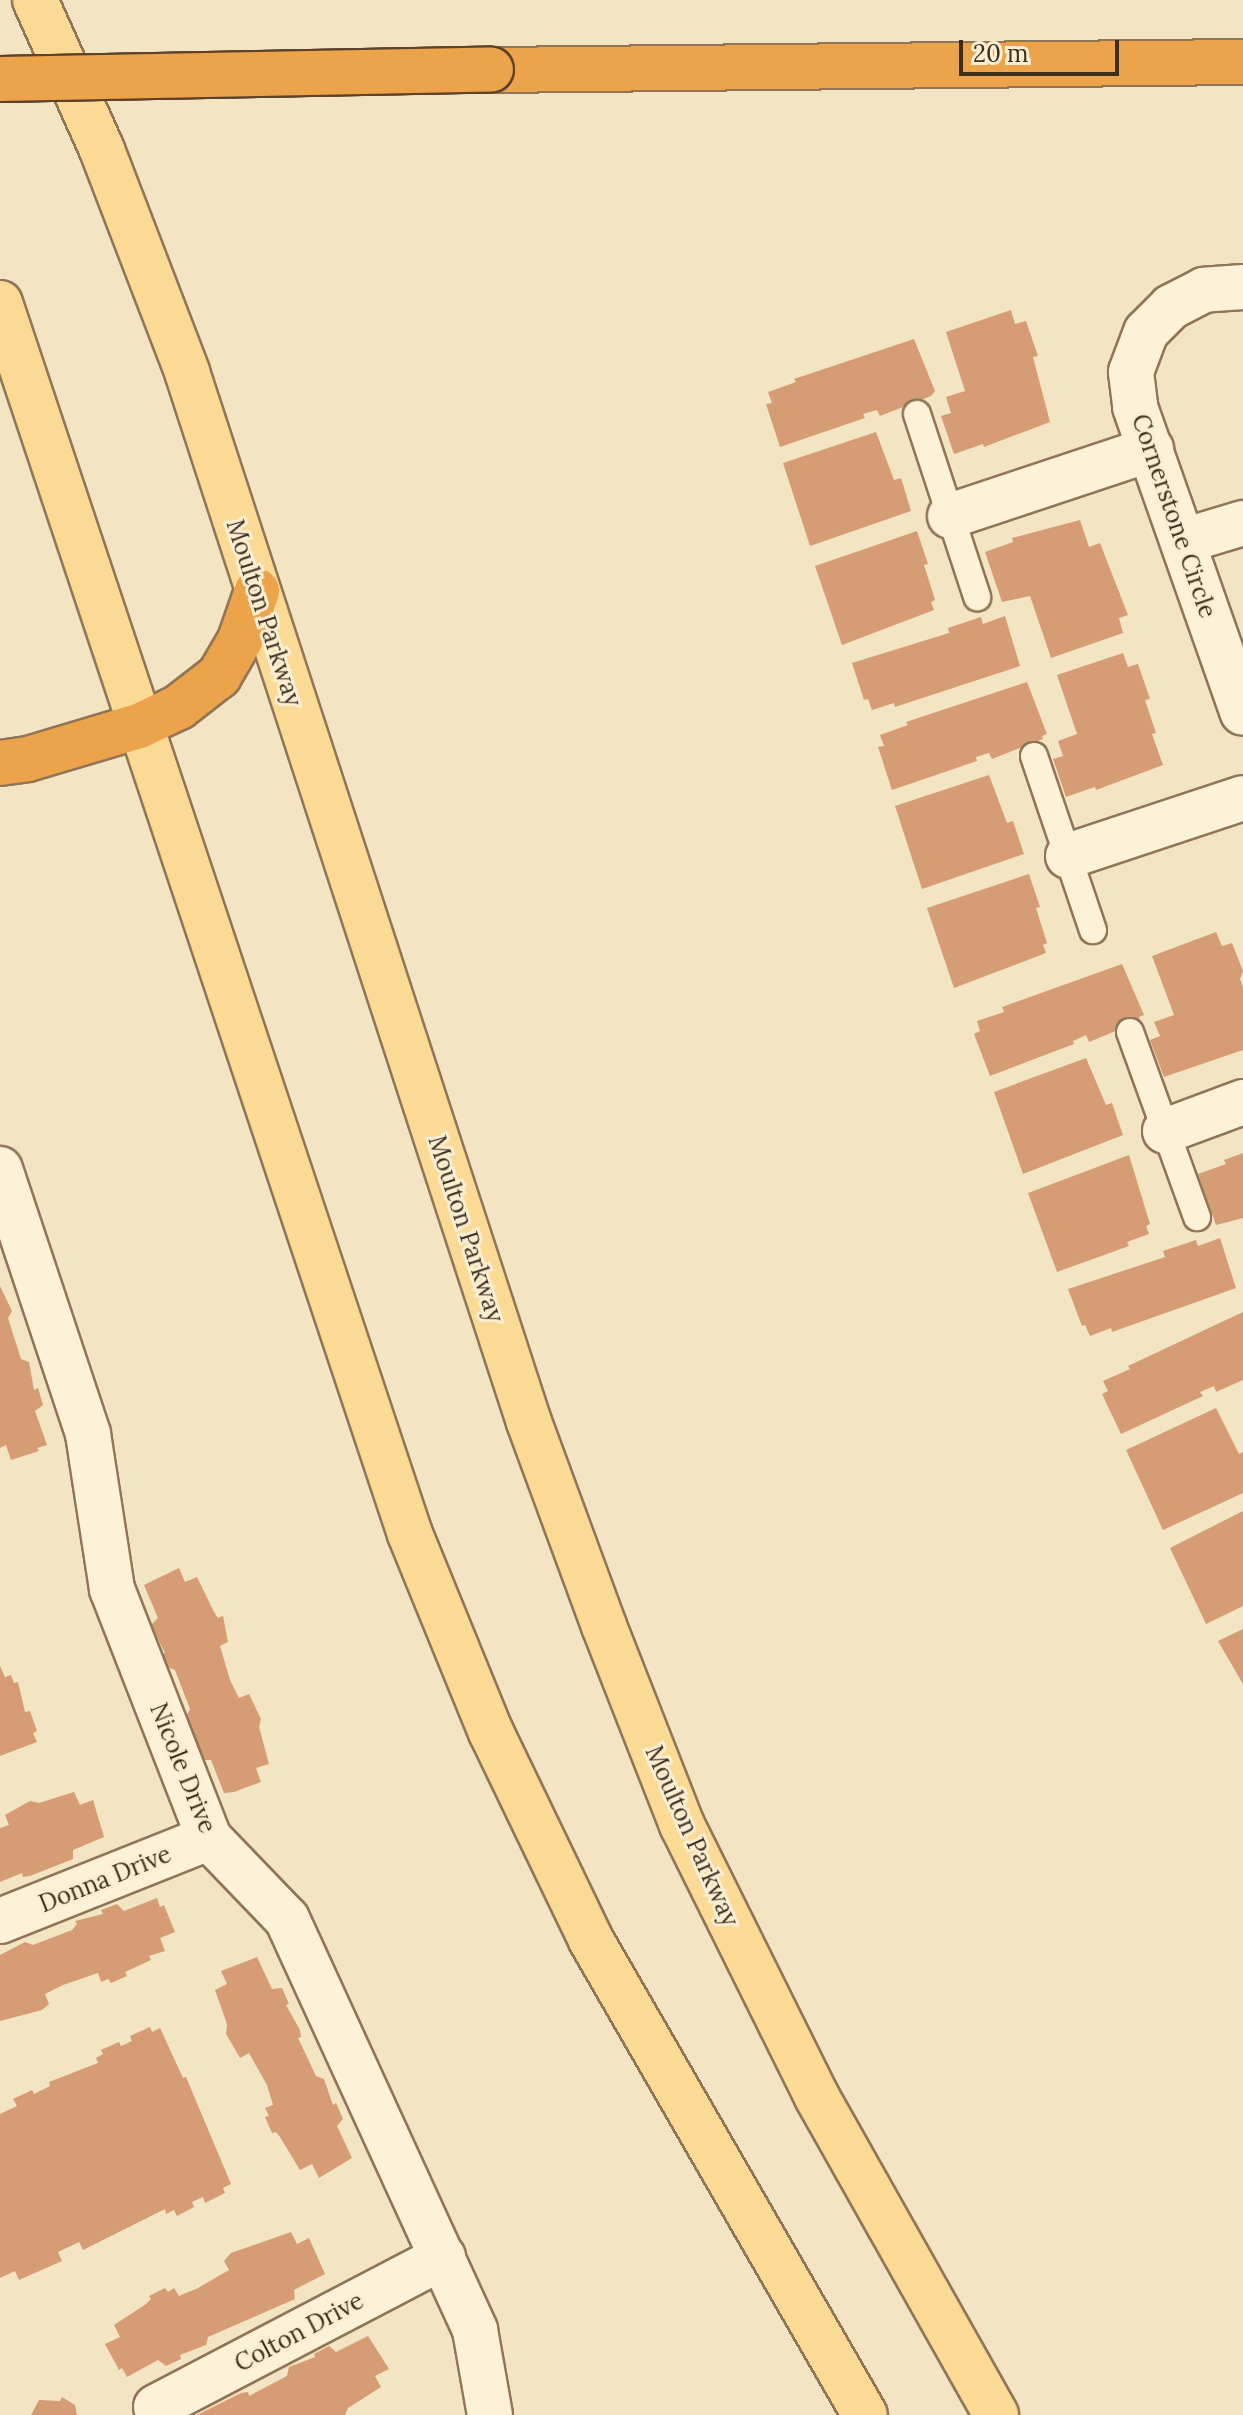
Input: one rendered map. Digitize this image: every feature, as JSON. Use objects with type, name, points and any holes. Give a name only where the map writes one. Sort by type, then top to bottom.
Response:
[{"type":"highway","points":[[0,79],[1243,62]]},
{"type":"highway","points":[[0,763],[28,759],[139,726],[179,707],[219,676],[240,640],[257,591]]},
{"type":"main road","name":"Moulton Parkway","points":[[35,0],[102,150],[187,372],[529,1422],[682,1825],[817,2097],[996,2415]]},
{"type":"main road","points":[[0,303],[410,1534],[491,1732],[591,1940],[865,2415]]},
{"type":"street","name":"Cornerstone Circle","points":[[1243,287],[1204,290],[1171,307],[1146,332],[1131,372],[1135,407],[1243,713]]},
{"type":"street","points":[[950,516],[1151,449]]},
{"type":"street","points":[[1183,541],[1243,523]]},
{"type":"street","points":[[1068,856],[1243,798]]},
{"type":"street","points":[[1165,1131],[1243,1102]]},
{"type":"street","name":"Nicole Drive","points":[[0,1169],[88,1434],[112,1589],[209,1838],[287,1919],[475,2330],[490,2415]]},
{"type":"street","name":"Donna Drive","points":[[0,1921],[209,1838]]},
{"type":"street","name":"Colton Drive","points":[[156,2407],[443,2257]]},
{"type":"lane","points":[[917,414],[977,597]]},
{"type":"lane","points":[[1034,756],[1093,930]]},
{"type":"lane","points":[[1130,1032],[1197,1217]]},
{"type":"building","points":[[1011,310],[1015,324],[1026,321],[1038,356],[1033,357],[1050,422],[984,447],[983,444],[954,454],[941,416],[951,413],[946,397],[965,391],[946,332]]},
{"type":"building","points":[[914,339],[935,391],[931,396],[880,416],[877,410],[863,414],[865,418],[780,447],[766,404],[772,403],[768,392],[796,382],[794,379]]},
{"type":"building","points":[[876,432],[894,480],[901,478],[911,511],[810,546],[783,463]]},
{"type":"building","points":[[1080,520],[1089,547],[1100,543],[1128,615],[1119,618],[1123,633],[1051,658],[1030,596],[1002,602],[985,552],[1013,542],[1012,538]]},
{"type":"building","points":[[917,531],[928,564],[924,565],[935,600],[931,602],[934,610],[842,645],[815,566]]},
{"type":"building","points":[[1005,616],[1020,666],[895,707],[894,703],[872,710],[868,699],[864,700],[852,663],[949,633],[948,628],[981,617],[983,624]]},
{"type":"building","points":[[1123,653],[1128,667],[1138,664],[1150,699],[1145,700],[1163,765],[1096,790],[1095,787],[1066,797],[1053,759],[1063,756],[1058,741],[1077,734],[1057,675]]},
{"type":"building","points":[[1027,682],[1047,734],[1042,736],[1043,739],[992,759],[989,753],[976,757],[977,761],[892,790],[878,747],[884,746],[880,735],[908,725],[906,722]]},
{"type":"building","points":[[989,775],[1007,823],[1013,821],[1024,854],[922,889],[895,806]]},
{"type":"building","points":[[1029,874],[1040,907],[1036,908],[1047,943],[1043,945],[1046,953],[954,988],[927,908]]},
{"type":"building","points":[[1216,932],[1222,946],[1232,943],[1243,971],[1240,979],[1243,987],[1243,1050],[1164,1077],[1150,1040],[1160,1036],[1154,1022],[1174,1015],[1152,956]]},
{"type":"building","points":[[1122,964],[1144,1015],[1139,1017],[1140,1021],[1089,1042],[1086,1035],[1073,1041],[1074,1044],[990,1076],[974,1034],[980,1031],[977,1021],[1004,1012],[1002,1007]]},
{"type":"building","points":[[1086,1058],[1106,1105],[1112,1103],[1123,1135],[1023,1174],[994,1092]]},
{"type":"building","points":[[1243,1153],[1243,1218],[1216,1225],[1198,1174],[1226,1164],[1224,1160]]},
{"type":"building","points":[[1129,1155],[1150,1224],[1146,1226],[1149,1234],[1127,1242],[1129,1246],[1057,1272],[1028,1193]]},
{"type":"building","points":[[1220,1238],[1236,1288],[1112,1332],[1111,1328],[1090,1336],[1085,1325],[1082,1326],[1068,1289],[1165,1257],[1163,1251],[1196,1240],[1198,1246]]},
{"type":"building","points":[[0,1286],[12,1311],[8,1318],[21,1359],[29,1362],[34,1390],[38,1388],[43,1405],[35,1411],[47,1445],[37,1448],[39,1451],[11,1460],[6,1445],[0,1448]]},
{"type":"building","points":[[1243,1312],[1243,1380],[1216,1392],[1214,1386],[1200,1392],[1203,1396],[1121,1434],[1102,1394],[1108,1391],[1103,1381],[1130,1369],[1128,1366]]},
{"type":"building","points":[[1216,1408],[1239,1454],[1243,1452],[1243,1493],[1163,1530],[1126,1450]]},
{"type":"building","points":[[1243,1511],[1243,1606],[1206,1624],[1170,1548]]},
{"type":"building","points":[[179,1568],[185,1582],[197,1577],[218,1618],[223,1616],[228,1642],[220,1646],[230,1680],[239,1698],[249,1694],[261,1719],[259,1727],[269,1764],[256,1768],[261,1782],[234,1792],[224,1793],[211,1760],[203,1760],[186,1717],[190,1709],[175,1670],[167,1667],[162,1654],[165,1653],[151,1625],[158,1618],[144,1585]]},
{"type":"building","points":[[1243,1629],[1243,1684],[1218,1641]]},
{"type":"building","points":[[0,1666],[5,1677],[11,1675],[14,1683],[18,1682],[25,1712],[30,1711],[37,1731],[33,1733],[37,1742],[0,1756]]},
{"type":"building","points":[[74,1792],[80,1805],[93,1800],[104,1837],[73,1850],[73,1859],[30,1876],[23,1877],[22,1873],[0,1882],[0,1828],[9,1825],[5,1815],[30,1801],[39,1803]]},
{"type":"building","points":[[157,1898],[160,1907],[164,1905],[175,1932],[160,1938],[165,1951],[149,1956],[151,1960],[125,1972],[127,1976],[111,1983],[108,1979],[101,1982],[98,1973],[63,1985],[45,1994],[49,2004],[42,2010],[0,2021],[0,1955],[25,1942],[33,1945],[72,1930],[77,1924],[75,1921],[103,1914],[101,1910],[117,1904],[124,1911]]},
{"type":"building","points":[[257,1957],[272,1989],[282,1988],[289,2004],[286,2005],[300,2030],[301,2037],[298,2038],[316,2076],[324,2079],[333,2105],[336,2103],[343,2119],[337,2126],[352,2158],[319,2178],[312,2164],[300,2170],[280,2137],[276,2132],[272,2133],[265,2117],[269,2116],[265,2108],[273,2105],[267,2085],[249,2053],[240,2058],[226,2034],[227,2024],[215,1990],[227,1984],[221,1971]]},
{"type":"building","points":[[150,2027],[152,2032],[160,2028],[183,2078],[186,2077],[231,2184],[223,2188],[225,2193],[205,2203],[203,2197],[192,2202],[194,2207],[177,2216],[174,2210],[166,2214],[165,2209],[83,2250],[79,2242],[58,2252],[62,2261],[19,2280],[15,2271],[0,2278],[0,2114],[17,2106],[13,2099],[32,2090],[34,2094],[50,2086],[49,2082],[98,2063],[96,2058],[103,2054],[101,2050],[119,2042],[121,2046],[132,2041],[130,2036]]},
{"type":"building","points":[[291,2232],[297,2244],[309,2238],[325,2274],[294,2290],[295,2299],[208,2337],[206,2345],[180,2355],[181,2359],[166,2366],[158,2360],[127,2377],[122,2368],[119,2370],[105,2344],[120,2337],[114,2325],[146,2304],[151,2299],[149,2296],[165,2288],[168,2292],[174,2288],[179,2296],[198,2288],[229,2270],[224,2261],[231,2253]]},
{"type":"building","points":[[368,2336],[389,2369],[375,2376],[381,2387],[348,2408],[345,2415],[197,2415],[241,2393],[248,2392],[249,2396],[287,2376],[289,2367],[315,2357],[314,2354],[329,2346],[336,2352]]},
{"type":"building","points":[[62,2397],[75,2405],[77,2415],[31,2415],[39,2400],[60,2401]]}]
